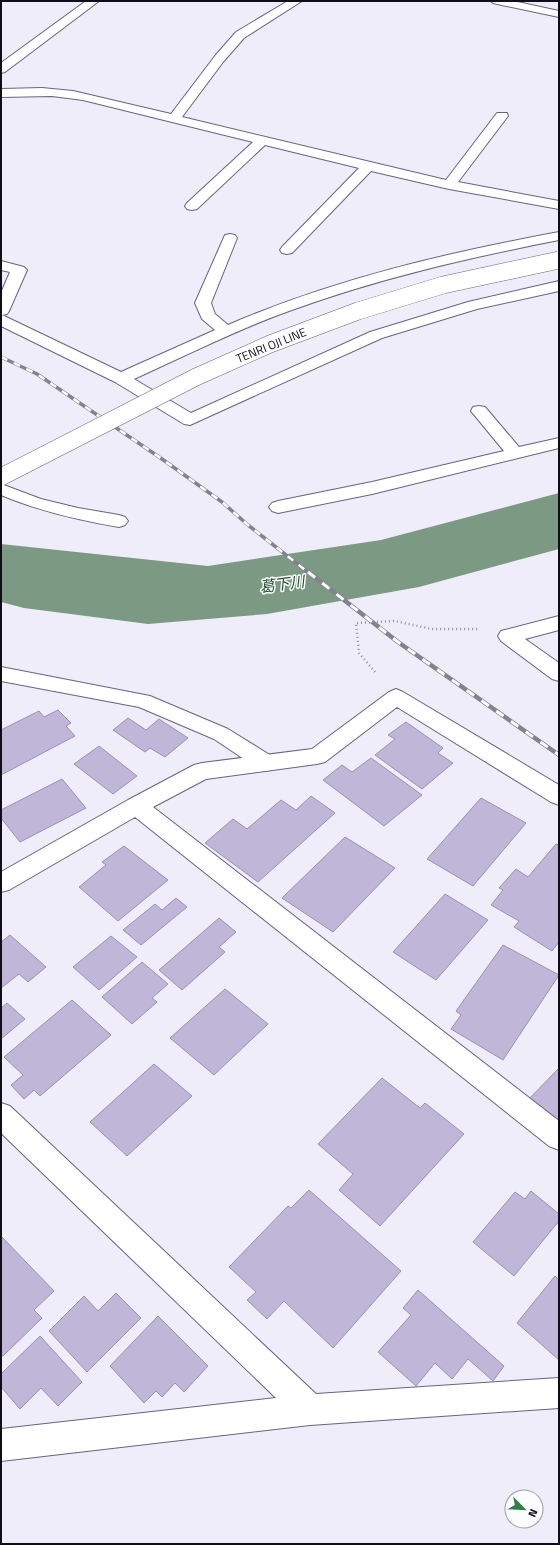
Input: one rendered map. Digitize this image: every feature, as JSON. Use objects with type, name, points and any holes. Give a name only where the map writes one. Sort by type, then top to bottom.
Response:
[{"type":"main road","points":[[1,68],[93,1]]},
{"type":"main road","points":[[174,119],[219,59],[240,35],[264,19],[296,1]]},
{"type":"main road","points":[[503,2],[559,14]]},
{"type":"main road","points":[[1,94],[34,91],[62,92],[83,96],[368,167],[449,185],[559,205]]},
{"type":"main road","points":[[449,185],[502,116]]},
{"type":"main road","points":[[192,206],[262,141]]},
{"type":"main road","points":[[287,250],[368,167]]},
{"type":"main road","points":[[121,378],[281,308],[340,288],[430,262],[502,246],[559,236]]},
{"type":"main road","points":[[226,331],[208,316],[203,303],[230,238]]},
{"type":"main road","name":"TENRI OJI LINE","points":[[1,477],[196,377],[270,344],[358,311],[442,285],[559,260]]},
{"type":"main road","points":[[1,265],[18,270],[1,311]]},
{"type":"main road","points":[[1,320],[121,378],[190,420],[376,335],[473,305],[559,286]]},
{"type":"main road","points":[[479,411],[515,454]]},
{"type":"main road","points":[[278,507],[372,488],[559,443]]},
{"type":"main road","points":[[508,636],[559,623]]},
{"type":"main road","points":[[508,636],[559,674]]},
{"type":"main road","points":[[1,883],[136,806],[202,771],[317,756],[396,698],[559,796]]},
{"type":"main road","points":[[136,806],[559,1137]]},
{"type":"main road","points":[[1,1114],[310,1410]]},
{"type":"main road","points":[[1,1446],[310,1410],[559,1394]]},
{"type":"lane","points":[[1,488],[35,503],[78,514],[118,521]]},
{"type":"lane","points":[[1,674],[144,701],[221,734],[266,763]]},
{"type":"path","points":[[359,653],[356,623],[395,621],[432,628],[478,629],[508,636]]},
{"type":"water","name":"葛下川","points":[[559,493],[559,549],[419,587],[267,614],[148,624],[24,608],[1,602],[1,544],[208,566],[381,540]]},
{"type":"building","points":[[58,710],[71,723],[66,726],[75,736],[1,775],[1,730],[39,711],[44,717]]},
{"type":"building","points":[[128,718],[146,730],[159,719],[188,738],[165,757],[150,748],[145,752],[113,730]]},
{"type":"building","points":[[406,722],[443,748],[438,753],[453,763],[422,789],[375,755],[395,739],[388,735]]},
{"type":"building","points":[[99,746],[137,776],[113,794],[74,764]]},
{"type":"building","points":[[371,758],[422,795],[384,826],[323,780],[342,765],[352,772]]},
{"type":"building","points":[[62,779],[86,808],[20,842],[1,818],[1,810]]},
{"type":"building","points":[[311,796],[335,813],[258,882],[205,843],[233,819],[247,829],[281,800],[296,810]]},
{"type":"building","points":[[481,798],[526,823],[473,886],[427,859]]},
{"type":"building","points":[[345,837],[395,868],[333,932],[282,898]]},
{"type":"building","points":[[556,844],[559,845],[559,942],[552,951],[514,927],[519,921],[491,905],[503,890],[499,888],[516,869],[528,877]]},
{"type":"building","points":[[124,846],[168,880],[118,921],[79,887],[106,865],[102,862]]},
{"type":"building","points":[[445,894],[488,920],[436,980],[393,952]]},
{"type":"building","points":[[176,898],[187,907],[141,945],[123,930],[155,904],[162,910]]},
{"type":"building","points":[[219,918],[236,932],[219,947],[225,952],[182,990],[159,970]]},
{"type":"building","points":[[10,935],[46,967],[28,982],[19,974],[1,988],[1,942]]},
{"type":"building","points":[[111,936],[137,957],[99,990],[73,967]]},
{"type":"building","points":[[503,945],[559,975],[503,1060],[451,1029],[461,1015],[456,1011]]},
{"type":"building","points":[[142,962],[168,984],[152,998],[157,1002],[132,1024],[102,997]]},
{"type":"building","points":[[225,989],[268,1024],[214,1075],[170,1038]]},
{"type":"building","points":[[72,1000],[111,1035],[40,1096],[34,1090],[24,1099],[11,1085],[23,1075],[4,1057]]},
{"type":"building","points":[[7,1003],[25,1019],[1,1039],[1,1008]]},
{"type":"building","points":[[154,1064],[192,1096],[127,1156],[90,1122]]},
{"type":"building","points":[[559,1068],[559,1127],[527,1101]]},
{"type":"building","points":[[382,1078],[420,1108],[425,1103],[464,1134],[380,1226],[339,1190],[353,1174],[318,1144]]},
{"type":"building","points":[[309,1190],[401,1271],[333,1348],[284,1301],[267,1319],[247,1300],[256,1292],[229,1267],[288,1206],[291,1208]]},
{"type":"building","points":[[531,1191],[559,1214],[559,1221],[514,1276],[473,1242],[515,1192],[525,1199]]},
{"type":"building","points":[[1,1236],[54,1291],[34,1310],[42,1318],[3,1356],[1,1355]]},
{"type":"building","points":[[555,1276],[559,1280],[559,1360],[517,1323]]},
{"type":"building","points":[[418,1290],[504,1366],[493,1381],[468,1359],[452,1379],[435,1363],[416,1386],[378,1352],[411,1315],[403,1308]]},
{"type":"building","points":[[116,1293],[141,1318],[87,1372],[49,1331],[84,1296],[98,1311]]},
{"type":"building","points":[[158,1316],[208,1366],[184,1392],[175,1383],[162,1397],[156,1391],[144,1403],[110,1366]]},
{"type":"building","points":[[40,1336],[82,1382],[58,1406],[41,1388],[20,1409],[1,1387],[1,1374]]},
{"type":"railway","points":[[1,357],[37,374],[162,459],[222,502],[248,525],[309,573]]},
{"type":"railway","points":[[308,572],[398,642],[559,755]]}]
